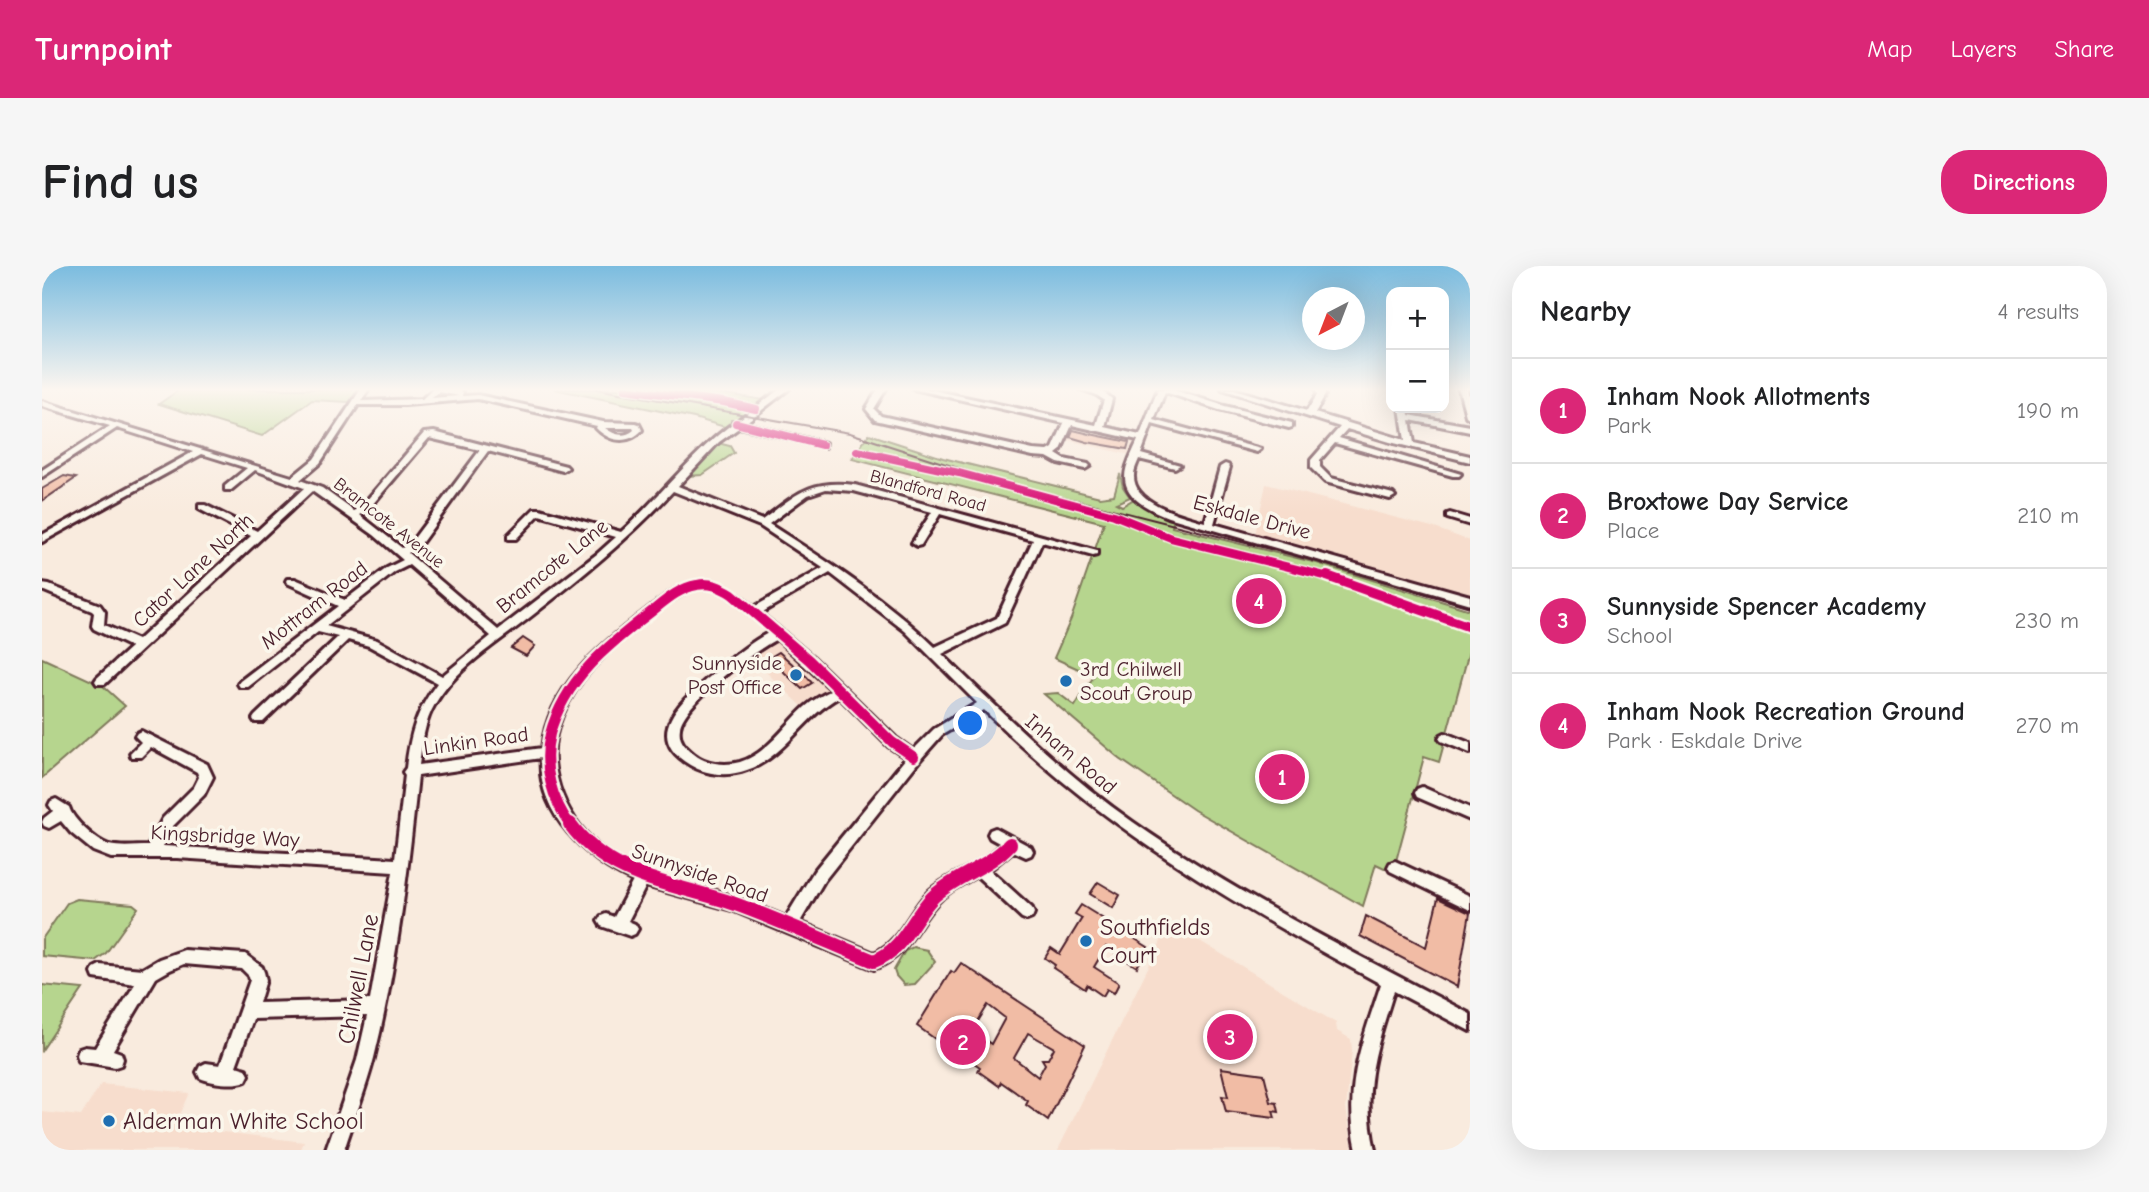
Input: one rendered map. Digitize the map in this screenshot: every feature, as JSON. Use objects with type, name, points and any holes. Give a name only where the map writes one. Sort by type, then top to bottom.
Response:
[{"type":"street","points":[[44,470],[108,430]]},
{"type":"street","name":"Bramcote Avenue","points":[[134,430],[295,480],[329,496],[406,556],[498,636]]},
{"type":"street","points":[[295,480],[317,461],[338,430]]},
{"type":"street","name":"Bramcote Lane","points":[[407,812],[410,772],[421,720],[434,693],[498,636],[623,536],[705,450],[728,430]]},
{"type":"street","points":[[762,430],[815,445]]},
{"type":"street","points":[[932,430],[1033,453],[1049,454],[1061,461],[1085,466]]},
{"type":"street","points":[[1049,454],[1058,448],[1066,430]]},
{"type":"street","points":[[1110,430],[1143,438]]},
{"type":"street","name":"Eskdale Drive","points":[[1146,430],[1129,479],[1138,496],[1164,512],[1470,600]]},
{"type":"street","points":[[1185,430],[1257,449]]},
{"type":"street","points":[[1342,430],[1314,463],[1322,476],[1390,498]]},
{"type":"street","points":[[1364,430],[1470,459]]},
{"type":"street","points":[[1408,430],[1410,444]]},
{"type":"street","points":[[354,515],[363,510],[424,436],[434,435],[563,468]]},
{"type":"street","points":[[1335,440],[1456,474]]},
{"type":"street","name":"Mottram Road","points":[[244,684],[406,556],[486,448]]},
{"type":"street","points":[[42,539],[201,451]]},
{"type":"street","points":[[1136,456],[1175,465]]},
{"type":"street","points":[[235,484],[254,467]]},
{"type":"street","points":[[1209,525],[1225,467]]},
{"type":"street","name":"Blandford Road","points":[[763,524],[811,490],[831,484],[938,510],[1093,553]]},
{"type":"street","name":"Cator Lane North","points":[[101,681],[310,486]]},
{"type":"street","name":"Inham Road","points":[[671,487],[763,524],[831,568],[887,609],[1053,767],[1127,825],[1256,908],[1470,1023]]},
{"type":"street","points":[[201,507],[259,536]]},
{"type":"street","points":[[524,508],[623,536]]},
{"type":"street","points":[[917,543],[938,510]]},
{"type":"street","points":[[513,532],[537,511]]},
{"type":"street","points":[[1450,516],[1470,522]]},
{"type":"street","points":[[935,652],[1001,620],[1039,538]]},
{"type":"street","points":[[754,612],[831,568]]},
{"type":"street","points":[[291,581],[346,605]]},
{"type":"street","name":"Sunnyside Road","points":[[874,961],[730,902],[642,878],[596,853],[572,829],[553,796],[548,776],[547,752],[553,720],[575,683],[596,658],[680,590],[692,585],[719,586],[778,633],[892,741],[914,757]]},
{"type":"street","points":[[45,587],[96,608],[100,612],[98,626],[139,646]]},
{"type":"street","points":[[317,628],[382,646],[444,682]]},
{"type":"street","points":[[778,633],[747,650],[680,709],[674,724],[674,735],[678,746],[687,756],[701,764],[718,768],[747,765],[763,756],[818,704],[841,691]]},
{"type":"street","points":[[259,719],[274,711],[347,635]]},
{"type":"street","points":[[790,925],[819,876],[914,757],[938,732],[985,704]]},
{"type":"street","points":[[1445,738],[1470,748]]},
{"type":"street","points":[[136,753],[145,739],[202,768],[206,777],[199,791],[169,822],[152,853]]},
{"type":"street","name":"Linkin Road","points":[[410,772],[547,752]]},
{"type":"street","points":[[1422,793],[1470,814]]},
{"type":"street","name":"Kingsbridge Way","points":[[49,822],[60,808],[76,828],[105,850],[124,853],[177,852],[401,866]]},
{"type":"street","name":"Chilwell Lane","points":[[335,1150],[365,1060],[377,1008],[401,866],[407,812]]},
{"type":"street","points":[[995,834],[1026,850]]},
{"type":"street","points":[[874,961],[894,950],[919,914],[943,887],[980,869],[1002,854],[1010,844]]},
{"type":"street","points":[[1395,866],[1470,903]]},
{"type":"street","points":[[980,869],[1027,913]]},
{"type":"street","points":[[618,925],[642,878]]},
{"type":"street","points":[[100,973],[139,977],[184,957],[246,962],[256,972],[258,980],[233,1075],[206,1072]]},
{"type":"street","points":[[100,1057],[151,973]]},
{"type":"street","points":[[1366,1150],[1359,1117],[1359,1087],[1390,980]]},
{"type":"street","points":[[248,1011],[377,1008]]},
{"type":"shaded area","points":[[1069,430],[1106,430],[1137,437],[1130,455],[1066,440]]},
{"type":"shaded area","points":[[1266,484],[1432,527],[1470,541],[1470,597],[1255,535]]},
{"type":"shaded area","points":[[778,637],[835,687],[803,707],[748,655]]},
{"type":"shaded area","points":[[1170,923],[1336,1023],[1337,1031],[1351,1039],[1346,1108],[1353,1150],[1058,1150]]},
{"type":"shaded area","name":"Alderman White School","points":[[101,1084],[189,1093],[174,1126],[304,1142],[301,1149],[306,1150],[42,1150],[42,1112],[81,1116]]},
{"type":"green space","points":[[244,430],[270,430],[262,436]]},
{"type":"green space","points":[[869,434],[943,458],[1100,497],[1114,495],[1120,474],[1123,487],[1130,497],[1116,503],[1122,506],[1134,499],[1146,508],[1174,519],[1172,527],[1317,563],[1470,610],[1470,648],[1439,762],[1424,757],[1393,872],[1376,864],[1363,906],[1194,810],[1120,759],[1044,694],[1058,693],[1075,706],[1094,676],[1054,658],[1071,619],[1104,523],[852,459]]},
{"type":"green space","points":[[718,443],[730,446],[734,453],[702,475],[686,476]]},
{"type":"green space","points":[[42,658],[103,686],[125,706],[42,778]]},
{"type":"green space","points":[[77,899],[133,904],[138,908],[106,953],[95,961],[42,956],[42,939],[67,903]]},
{"type":"green space","points":[[913,947],[927,950],[935,962],[915,984],[904,985],[894,970],[905,951]]},
{"type":"green space","points":[[42,985],[83,989],[42,1050]]},
{"type":"building","points":[[1074,430],[1129,442],[1127,449],[1070,437]]},
{"type":"building","points":[[64,476],[76,478],[42,501],[42,489]]},
{"type":"building","points":[[523,638],[535,646],[526,656],[511,648]]},
{"type":"building","points":[[779,652],[812,683],[802,689],[769,658]]},
{"type":"building","points":[[1098,882],[1120,895],[1113,908],[1090,894]]},
{"type":"building","points":[[1438,898],[1470,913],[1457,987],[1360,936],[1366,916],[1426,947]]},
{"type":"building","name":"Southfields Court","points":[[1081,905],[1110,923],[1107,928],[1119,936],[1122,931],[1148,947],[1137,967],[1106,947],[1094,967],[1119,983],[1114,993],[1107,989],[1103,996],[1087,985],[1085,989],[1053,968],[1055,965],[1045,958],[1051,948],[1060,954],[1082,918],[1075,914]]},
{"type":"building","points":[[961,963],[1085,1045],[1048,1121],[1026,1105],[1028,1101],[1001,1082],[999,1086],[978,1071],[980,1067],[961,1054],[960,1057],[917,1026],[951,971],[954,973]],"holes":[[[988,1005],[1005,1018],[991,1044],[972,1031]],[[1028,1033],[1054,1048],[1048,1059],[1042,1059],[1045,1064],[1038,1077],[1014,1058]]]},
{"type":"building","points":[[1221,1068],[1264,1074],[1271,1102],[1277,1103],[1279,1112],[1273,1111],[1275,1118],[1226,1112],[1222,1096],[1228,1097]]},
{"type":"tram line","points":[[834,430],[989,478],[1305,558],[1470,607]]},
{"type":"cycle path","points":[[764,430],[822,445]]},
{"type":"cycle path","points":[[857,451],[959,473],[1114,515],[1171,538],[1272,561],[1347,583],[1470,627]]},
{"type":"cycle path","points":[[914,757],[892,742],[809,660],[732,594],[718,586],[703,584],[688,587],[673,595],[621,635],[585,669],[559,709],[549,737],[547,763],[551,789],[562,813],[578,835],[599,854],[626,871],[651,881],[732,903],[874,961],[883,958],[899,944],[925,906],[940,891],[992,860],[1010,844]]},
{"type":"place","name":"Inham Nook Recreation Ground","points":[[1259,601]]},
{"type":"place","name":"Sunnyside Post Office","points":[[796,675]]},
{"type":"place","name":"3rd Chilwell Scout Group","points":[[1066,681]]},
{"type":"place","name":"Inham Nook Allotments","points":[[1282,777]]},
{"type":"place","name":"Southfields Court","points":[[1086,941]]},
{"type":"place","name":"Sunnyside Spencer Academy","points":[[1230,1037]]},
{"type":"place","name":"Broxtowe Day Service","points":[[963,1042]]},
{"type":"place","name":"Alderman White School","points":[[109,1121]]}]
